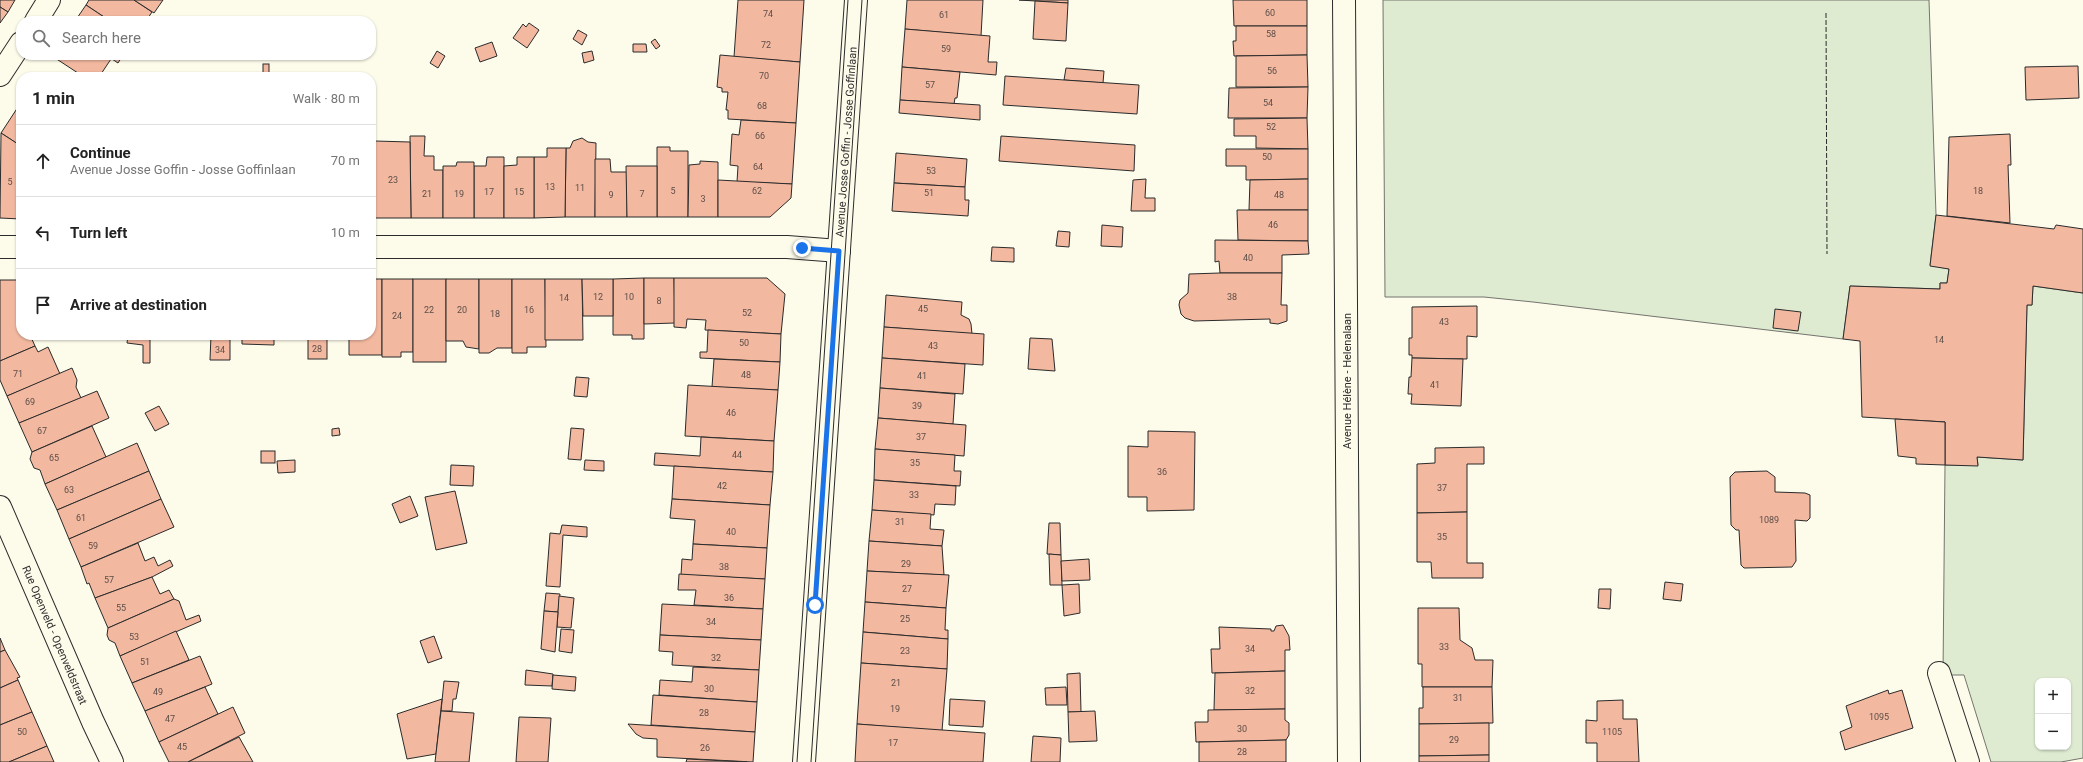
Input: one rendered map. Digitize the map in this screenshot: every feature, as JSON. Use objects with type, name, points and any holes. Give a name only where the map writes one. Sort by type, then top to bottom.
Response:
[{"type":"street","points":[[39,16],[50,0]]},
{"type":"street","name":"Avenue Josse Goffin - Josse Goffinlaan","points":[[804,762],[856,0]]},
{"type":"street","name":"Avenue Hélène - Helenalaan","points":[[1344,0],[1349,762]]},
{"type":"street","points":[[0,75],[16,51]]},
{"type":"street","points":[[0,247],[16,247]]},
{"type":"street","points":[[376,247],[778,247],[839,251]]},
{"type":"street","name":"Rue Openveld - Openveldstraat","points":[[0,507],[93,722],[112,762]]},
{"type":"street","points":[[1939,673],[1968,762]]},
{"type":"green space","points":[[1383,0],[1929,0],[1936,215],[1930,265],[1949,269],[1947,283],[1940,283],[1940,289],[1850,286],[1843,339],[1484,297],[1385,297]]},
{"type":"green space","points":[[2033,286],[2083,293],[2083,758],[2061,762],[1991,762],[1964,675],[1943,675],[1945,465],[1978,465],[1977,457],[2023,460],[2027,305],[2032,305]]},
{"type":"building","points":[[0,0],[15,0],[8,12],[0,7]]},
{"type":"building","points":[[89,0],[134,0],[152,12],[149,16],[102,16],[86,5]]},
{"type":"building","points":[[134,0],[163,0],[154,13]]},
{"type":"building","points":[[738,0],[804,0],[800,62],[734,57]]},
{"type":"building","points":[[907,0],[983,0],[981,36],[905,29]]},
{"type":"building","points":[[1019,0],[1068,0],[1068,3]]},
{"type":"building","points":[[1233,0],[1307,0],[1307,26],[1234,26]]},
{"type":"building","points":[[1035,1],[1068,3],[1066,41],[1033,39]]},
{"type":"building","points":[[86,5],[102,16],[78,16]]},
{"type":"building","points":[[0,7],[8,12],[0,23]]},
{"type":"building","points":[[529,23],[539,30],[527,48],[513,38],[523,24],[526,27]]},
{"type":"building","points":[[1236,26],[1307,26],[1307,55],[1234,56],[1233,41],[1236,41]]},
{"type":"building","points":[[905,29],[990,36],[988,62],[997,62],[996,75],[902,67]]},
{"type":"building","points":[[578,30],[587,35],[582,45],[573,39]]},
{"type":"building","points":[[655,39],[660,46],[656,49],[651,42]]},
{"type":"building","points":[[492,42],[497,56],[480,62],[475,48]]},
{"type":"building","points":[[633,44],[646,44],[647,52],[633,52]]},
{"type":"building","points":[[437,51],[445,56],[438,68],[430,63]]},
{"type":"building","points":[[592,51],[594,60],[584,63],[582,53]]},
{"type":"building","points":[[720,55],[800,62],[796,123],[728,119],[728,110],[726,110],[728,92],[722,92],[722,88],[717,87]]},
{"type":"building","points":[[1307,55],[1308,87],[1236,87],[1236,56]]},
{"type":"building","points":[[58,60],[110,60],[102,72],[76,72]]},
{"type":"building","points":[[263,64],[269,64],[269,72],[263,72]]},
{"type":"building","points":[[2078,66],[2079,98],[2026,100],[2025,67]]},
{"type":"building","points":[[902,67],[960,72],[957,98],[955,98],[954,104],[900,100]]},
{"type":"building","points":[[1066,68],[1104,71],[1103,83],[1064,80]]},
{"type":"building","points":[[1005,76],[1139,85],[1137,114],[1003,105]]},
{"type":"building","points":[[1308,87],[1307,118],[1228,118],[1229,88]]},
{"type":"building","points":[[900,100],[980,105],[980,120],[899,113]]},
{"type":"building","points":[[16,110],[16,143],[1,133]]},
{"type":"building","points":[[1307,118],[1308,149],[1256,148],[1256,136],[1234,136],[1234,119]]},
{"type":"building","points":[[741,120],[796,123],[792,184],[737,182],[738,166],[730,165],[732,134],[739,135]]},
{"type":"building","points":[[1,133],[16,143],[16,219],[0,218]]},
{"type":"building","points":[[2010,134],[2011,165],[2008,165],[2010,223],[1947,216],[1949,137]]},
{"type":"building","points":[[410,136],[425,136],[424,156],[434,156],[434,170],[443,170],[443,218],[411,218]]},
{"type":"building","points":[[1001,136],[1135,145],[1134,171],[999,161]]},
{"type":"building","points":[[582,138],[588,142],[596,143],[595,217],[565,217],[566,148],[570,148],[573,141]]},
{"type":"building","points":[[376,141],[410,142],[411,218],[376,218]]},
{"type":"building","points":[[657,147],[670,147],[670,151],[688,151],[688,217],[657,217]]},
{"type":"building","points":[[547,148],[566,148],[565,217],[534,218],[534,157],[547,157]]},
{"type":"building","points":[[1226,149],[1308,149],[1308,179],[1246,180],[1246,166],[1226,166]]},
{"type":"building","points":[[896,153],[967,159],[965,187],[894,183]]},
{"type":"building","points":[[487,157],[504,157],[504,218],[474,218],[474,166],[486,166]]},
{"type":"building","points":[[517,157],[534,157],[534,218],[504,218],[504,166],[517,165]]},
{"type":"building","points":[[595,159],[610,159],[611,172],[627,172],[627,217],[595,217]]},
{"type":"building","points":[[700,161],[718,162],[718,217],[688,217],[689,165],[700,164]]},
{"type":"building","points":[[457,162],[474,162],[474,218],[443,218],[443,166],[456,166]]},
{"type":"building","points":[[626,166],[657,166],[657,217],[627,217]]},
{"type":"building","points":[[1146,179],[1145,198],[1155,198],[1155,211],[1131,211],[1133,180]]},
{"type":"building","points":[[1308,179],[1308,210],[1249,210],[1250,180]]},
{"type":"building","points":[[718,180],[792,184],[791,198],[770,217],[718,217]]},
{"type":"building","points":[[894,183],[965,187],[965,200],[969,200],[968,216],[892,211]]},
{"type":"building","points":[[1237,210],[1308,210],[1308,241],[1238,240]]},
{"type":"building","points":[[1936,215],[2054,229],[2056,225],[2083,229],[2083,293],[2033,286],[2032,305],[2027,305],[2023,460],[1977,457],[1978,466],[1945,465],[1945,422],[1862,417],[1860,341],[1843,339],[1850,286],[1940,289],[1940,283],[1947,283],[1949,269],[1930,266]]},
{"type":"building","points":[[1102,225],[1123,227],[1122,247],[1101,246]]},
{"type":"building","points":[[1058,231],[1070,232],[1069,247],[1056,246]]},
{"type":"building","points":[[1215,240],[1308,241],[1309,254],[1282,255],[1282,273],[1220,273],[1219,261],[1215,262]]},
{"type":"building","points":[[992,247],[1014,248],[1014,262],[991,261]]},
{"type":"building","points":[[1282,273],[1281,305],[1287,305],[1287,321],[1278,324],[1270,323],[1270,319],[1194,321],[1185,318],[1181,314],[1179,305],[1180,300],[1188,293],[1189,274]]},
{"type":"building","points":[[644,278],[644,339],[632,339],[632,335],[613,335],[613,279]]},
{"type":"building","points":[[644,278],[674,278],[675,323],[644,324]]},
{"type":"building","points":[[674,278],[767,278],[785,294],[781,334],[705,330],[706,320],[687,319],[686,328],[674,327]]},
{"type":"building","points":[[376,279],[382,279],[382,355],[349,355],[349,340],[376,340]]},
{"type":"building","points":[[382,279],[413,279],[413,352],[401,352],[401,357],[382,357]]},
{"type":"building","points":[[413,279],[446,279],[446,362],[413,362]]},
{"type":"building","points":[[446,279],[479,279],[479,349],[466,347],[463,341],[446,341]]},
{"type":"building","points":[[479,279],[512,279],[512,348],[497,348],[489,353],[479,353]]},
{"type":"building","points":[[512,279],[545,279],[546,347],[527,347],[527,353],[512,353]]},
{"type":"building","points":[[545,279],[582,279],[583,340],[545,340]]},
{"type":"building","points":[[582,279],[613,279],[613,316],[583,316]]},
{"type":"building","points":[[0,280],[16,280],[16,340],[32,340],[35,346],[0,361]]},
{"type":"building","points":[[886,295],[962,302],[961,315],[969,319],[972,334],[884,327]]},
{"type":"building","points":[[1477,306],[1477,337],[1467,336],[1467,359],[1412,358],[1412,355],[1409,355],[1409,338],[1412,338],[1412,307]]},
{"type":"building","points":[[1775,309],[1801,312],[1798,331],[1773,328]]},
{"type":"building","points":[[884,327],[984,334],[983,365],[882,358]]},
{"type":"building","points":[[708,330],[781,334],[780,362],[700,358],[700,352],[707,352]]},
{"type":"building","points":[[1030,338],[1052,339],[1055,371],[1028,369]]},
{"type":"building","points":[[127,340],[150,340],[150,363],[143,363],[143,345],[127,343]]},
{"type":"building","points":[[211,340],[230,340],[230,360],[210,360]]},
{"type":"building","points":[[242,340],[274,340],[274,345],[242,344]]},
{"type":"building","points":[[308,340],[327,340],[327,359],[308,359]]},
{"type":"building","points":[[35,346],[38,352],[48,347],[60,374],[7,396],[0,380],[0,361]]},
{"type":"building","points":[[882,358],[965,364],[963,394],[880,388]]},
{"type":"building","points":[[1412,358],[1463,359],[1461,406],[1411,404],[1412,394],[1408,394]]},
{"type":"building","points":[[714,359],[780,362],[778,390],[712,387]]},
{"type":"building","points":[[72,368],[77,380],[76,387],[81,398],[19,423],[7,396]]},
{"type":"building","points":[[576,377],[589,378],[587,397],[574,396]]},
{"type":"building","points":[[688,385],[778,390],[774,441],[685,436]]},
{"type":"building","points":[[880,388],[955,394],[953,424],[878,418]]},
{"type":"building","points":[[97,391],[109,418],[32,452],[19,423]]},
{"type":"building","points":[[159,406],[169,424],[155,431],[145,413]]},
{"type":"building","points":[[878,418],[966,425],[964,456],[875,449]]},
{"type":"building","points":[[1895,419],[1945,422],[1945,465],[1916,464],[1916,458],[1898,456]]},
{"type":"building","points":[[92,426],[106,457],[45,484],[40,470],[34,468],[30,459],[32,452]]},
{"type":"building","points":[[339,428],[340,435],[332,436],[332,429]]},
{"type":"building","points":[[571,428],[584,429],[581,460],[568,459]]},
{"type":"building","points":[[1148,431],[1195,432],[1194,510],[1147,511],[1147,497],[1128,497],[1128,446],[1148,447]]},
{"type":"building","points":[[701,437],[774,441],[773,472],[654,465],[655,453],[700,456]]},
{"type":"building","points":[[137,443],[149,471],[57,510],[45,484]]},
{"type":"building","points":[[1484,447],[1484,464],[1467,464],[1467,512],[1417,513],[1417,464],[1435,463],[1435,448]]},
{"type":"building","points":[[875,449],[955,455],[954,471],[961,471],[960,486],[874,480]]},
{"type":"building","points":[[261,451],[275,451],[275,463],[261,463]]},
{"type":"building","points":[[295,460],[295,472],[278,473],[277,461]]},
{"type":"building","points":[[585,460],[604,461],[604,471],[584,470]]},
{"type":"building","points":[[451,465],[474,466],[473,486],[450,485]]},
{"type":"building","points":[[674,466],[773,472],[770,505],[672,499]]},
{"type":"building","points":[[149,471],[161,499],[69,539],[57,510]]},
{"type":"building","points":[[1767,471],[1775,477],[1775,492],[1805,493],[1810,495],[1810,518],[1807,521],[1795,520],[1796,561],[1792,567],[1744,568],[1741,565],[1739,530],[1736,530],[1731,525],[1730,477],[1735,472]]},
{"type":"building","points":[[874,480],[956,486],[955,505],[935,504],[934,515],[872,510]]},
{"type":"building","points":[[455,491],[467,543],[436,550],[425,497]]},
{"type":"building","points":[[410,496],[418,516],[400,523],[392,504]]},
{"type":"building","points":[[161,499],[174,527],[81,567],[69,539]]},
{"type":"building","points":[[672,499],[770,505],[767,548],[693,544],[695,520],[670,518]]},
{"type":"building","points":[[872,510],[931,514],[930,529],[944,530],[942,546],[869,541]]},
{"type":"building","points":[[1467,512],[1467,563],[1483,563],[1483,578],[1432,578],[1431,562],[1417,562],[1417,513]]},
{"type":"building","points":[[1049,523],[1060,523],[1061,555],[1047,554]]},
{"type":"building","points":[[562,525],[587,527],[587,537],[563,535],[560,587],[546,586],[550,533],[560,534]]},
{"type":"building","points":[[869,541],[942,546],[944,575],[867,571]]},
{"type":"building","points":[[138,543],[145,561],[154,557],[158,566],[170,560],[173,566],[152,577],[95,598],[89,583],[87,584],[81,567]]},
{"type":"building","points":[[693,544],[767,548],[765,579],[681,575],[682,559],[692,560]]},
{"type":"building","points":[[1049,554],[1061,555],[1062,585],[1050,585]]},
{"type":"building","points":[[1089,559],[1090,580],[1062,581],[1061,561]]},
{"type":"building","points":[[867,571],[949,575],[946,608],[865,602]]},
{"type":"building","points":[[679,574],[765,579],[763,609],[694,605],[696,590],[678,590]]},
{"type":"building","points":[[152,577],[160,594],[169,590],[174,599],[108,628],[95,598]]},
{"type":"building","points":[[1665,582],[1683,584],[1681,601],[1663,599]]},
{"type":"building","points":[[1079,584],[1080,613],[1064,616],[1062,585]]},
{"type":"building","points":[[1599,589],[1611,589],[1610,609],[1598,608]]},
{"type":"building","points":[[546,593],[560,594],[558,612],[544,611]]},
{"type":"building","points":[[559,596],[574,598],[571,628],[557,627]]},
{"type":"building","points":[[174,599],[179,601],[186,620],[199,615],[201,621],[120,656],[115,643],[109,640],[107,635],[108,628]]},
{"type":"building","points":[[865,602],[946,608],[945,630],[948,630],[948,639],[863,632]]},
{"type":"building","points":[[662,604],[763,609],[761,640],[660,635]]},
{"type":"building","points":[[1418,608],[1459,608],[1460,640],[1472,648],[1475,660],[1493,660],[1492,687],[1422,687],[1422,664],[1418,664]]},
{"type":"building","points":[[544,611],[558,612],[555,652],[541,649]]},
{"type":"building","points":[[1283,625],[1289,636],[1290,650],[1285,650],[1285,671],[1212,673],[1211,649],[1220,649],[1219,627],[1271,629],[1271,631],[1274,631],[1276,626]]},
{"type":"building","points":[[561,629],[574,630],[572,653],[559,651]]},
{"type":"building","points":[[176,631],[189,660],[132,683],[120,656]]},
{"type":"building","points":[[863,632],[948,639],[947,669],[861,663]]},
{"type":"building","points":[[660,635],[761,640],[759,670],[672,665],[673,652],[659,651]]},
{"type":"building","points":[[434,636],[442,658],[428,663],[420,641]]},
{"type":"building","points":[[0,638],[5,650],[0,652]]},
{"type":"building","points":[[5,650],[20,677],[17,678],[18,680],[0,688],[0,652]]},
{"type":"building","points":[[200,656],[212,684],[145,711],[132,683]]},
{"type":"building","points":[[861,663],[947,669],[942,731],[857,724]]},
{"type":"building","points":[[693,667],[759,670],[757,702],[659,695],[660,680],[692,682]]},
{"type":"building","points":[[526,670],[553,674],[552,686],[525,685]]},
{"type":"building","points":[[1285,671],[1285,709],[1214,710],[1215,673]]},
{"type":"building","points":[[1080,673],[1081,712],[1068,712],[1067,674]]},
{"type":"building","points":[[553,675],[576,677],[575,691],[552,689]]},
{"type":"building","points":[[18,680],[32,712],[0,725],[0,688]]},
{"type":"building","points":[[444,681],[459,682],[456,699],[453,699],[452,711],[441,711]]},
{"type":"building","points":[[205,687],[218,714],[159,742],[145,711]]},
{"type":"building","points":[[1066,687],[1067,705],[1046,705],[1045,688]]},
{"type":"building","points":[[1423,687],[1492,687],[1493,723],[1419,724],[1419,708],[1423,708]]},
{"type":"building","points":[[1888,690],[1889,694],[1902,690],[1913,728],[1845,750],[1840,732],[1852,727],[1846,706]]},
{"type":"building","points":[[653,695],[757,702],[755,732],[651,725]]},
{"type":"building","points":[[442,699],[436,754],[407,759],[397,714]]},
{"type":"building","points":[[950,699],[985,701],[983,727],[949,725]]},
{"type":"building","points":[[1623,700],[1623,719],[1637,719],[1639,762],[1597,762],[1597,743],[1586,743],[1586,720],[1597,721],[1597,701]]},
{"type":"building","points":[[233,707],[245,733],[188,762],[169,762],[159,742]]},
{"type":"building","points":[[1285,709],[1285,720],[1289,723],[1289,735],[1286,740],[1196,742],[1195,722],[1208,722],[1208,710]]},
{"type":"building","points":[[441,711],[474,713],[469,762],[435,762]]},
{"type":"building","points":[[1095,711],[1097,741],[1069,742],[1068,712]]},
{"type":"building","points":[[32,712],[47,746],[9,762],[0,762],[0,725]]},
{"type":"building","points":[[519,717],[551,718],[548,762],[516,762]]},
{"type":"building","points":[[1489,723],[1489,755],[1419,756],[1419,724]]},
{"type":"building","points":[[628,724],[755,732],[753,762],[657,757],[657,739],[643,738],[636,734]]},
{"type":"building","points":[[857,724],[985,733],[983,762],[855,762]]},
{"type":"building","points":[[1033,736],[1061,738],[1060,762],[1031,762]]},
{"type":"building","points":[[239,737],[253,762],[188,762]]},
{"type":"building","points":[[1286,740],[1286,762],[1199,762],[1199,742]]},
{"type":"building","points":[[47,746],[54,762],[9,762]]},
{"type":"building","points":[[1489,755],[1489,762],[1419,762],[1419,756]]},
{"type":"building","points":[[687,759],[747,762],[686,762]]},
{"type":"tram line","points":[[797,762],[848,0]]},
{"type":"tram line","points":[[811,762],[862,0]]},
{"type":"fence","points":[[1826,13],[1827,254]]},
{"type":"route","points":[[802,248],[839,251],[815,605]]}]
